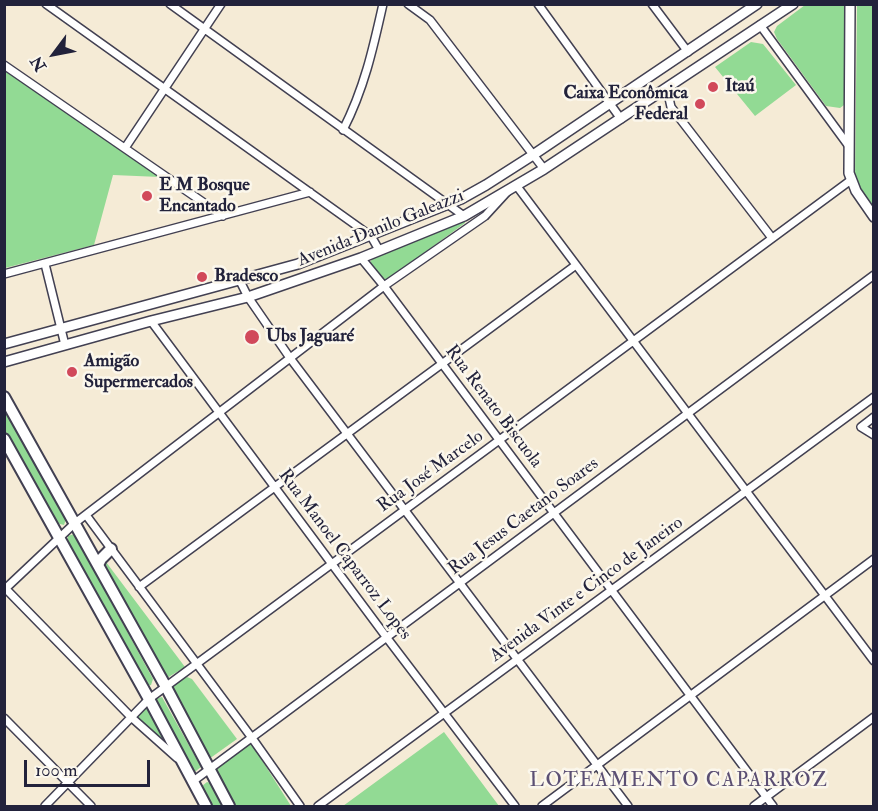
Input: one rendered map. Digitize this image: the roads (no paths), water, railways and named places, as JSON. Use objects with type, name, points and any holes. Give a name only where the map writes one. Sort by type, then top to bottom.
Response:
[{"type":"main road","name":"Avenida Danilo Galeazzi","points":[[4,344],[298,264],[449,204],[486,185],[533,155],[758,4]]},
{"type":"main road","points":[[850,4],[848,145],[851,180],[873,217]]},
{"type":"main road","name":"Avenida Danilo Galeazzi","points":[[4,362],[248,297],[361,258],[464,216],[544,169],[667,89],[786,6]]},
{"type":"main road","points":[[4,397],[166,687],[229,807]]},
{"type":"main road","points":[[4,439],[10,457],[59,537],[149,699],[205,806]]},
{"type":"main road","points":[[98,565],[111,549]]},
{"type":"street","points":[[46,4],[371,236],[379,250]]},
{"type":"street","points":[[170,4],[464,216]]},
{"type":"street","points":[[125,148],[221,4]]},
{"type":"street","points":[[343,130],[357,103],[368,71],[383,4]]},
{"type":"street","points":[[408,4],[430,20],[544,169]]},
{"type":"street","points":[[538,4],[621,118]]},
{"type":"street","points":[[652,4],[688,52]]},
{"type":"street","points":[[760,26],[848,145]]},
{"type":"street","points":[[4,65],[222,216]]},
{"type":"street","points":[[667,89],[672,107],[772,238]]},
{"type":"street","name":"Rua José Marcelo","points":[[45,807],[149,699],[851,180]]},
{"type":"street","points":[[182,762],[131,717],[5,589],[75,523],[384,286],[485,216],[495,208],[513,186],[576,265],[873,661]]},
{"type":"street","points":[[4,274],[310,192]]},
{"type":"street","name":"Rua Renato Biscuola","points":[[361,258],[773,807]]},
{"type":"street","points":[[45,264],[65,345]]},
{"type":"street","points":[[139,586],[576,265]]},
{"type":"street","name":"Rua Jesus Caetano Soares","points":[[192,782],[873,275]]},
{"type":"street","points":[[240,281],[248,297],[290,358],[628,807]]},
{"type":"street","name":"Rua Manoel Caparroz Lopes","points":[[151,321],[515,807]]},
{"type":"street","name":"Avenida Vinte e Cinco de Janeiro","points":[[318,807],[873,397]]},
{"type":"street","points":[[873,417],[861,427],[873,435]]},
{"type":"street","points":[[86,515],[252,738],[300,807]]},
{"type":"street","points":[[542,807],[873,559]]},
{"type":"street","points":[[753,807],[873,717]]},
{"type":"street","points":[[4,718],[91,807]]},
{"type":"place","name":"Itaú","points":[[713,87]]},
{"type":"place","name":"Caixa Econômica Federal","points":[[700,104]]},
{"type":"place","name":"E M Bosque Encantado","points":[[147,196]]},
{"type":"place","name":"Bradesco","points":[[202,277]]},
{"type":"place","name":"Ubs Jaguaré","points":[[252,337]]},
{"type":"place","name":"Amigão Supermercados","points":[[72,372]]},
{"type":"district","name":"LOTEAMENTO CAPARROZ","points":[[679,782]]}]
